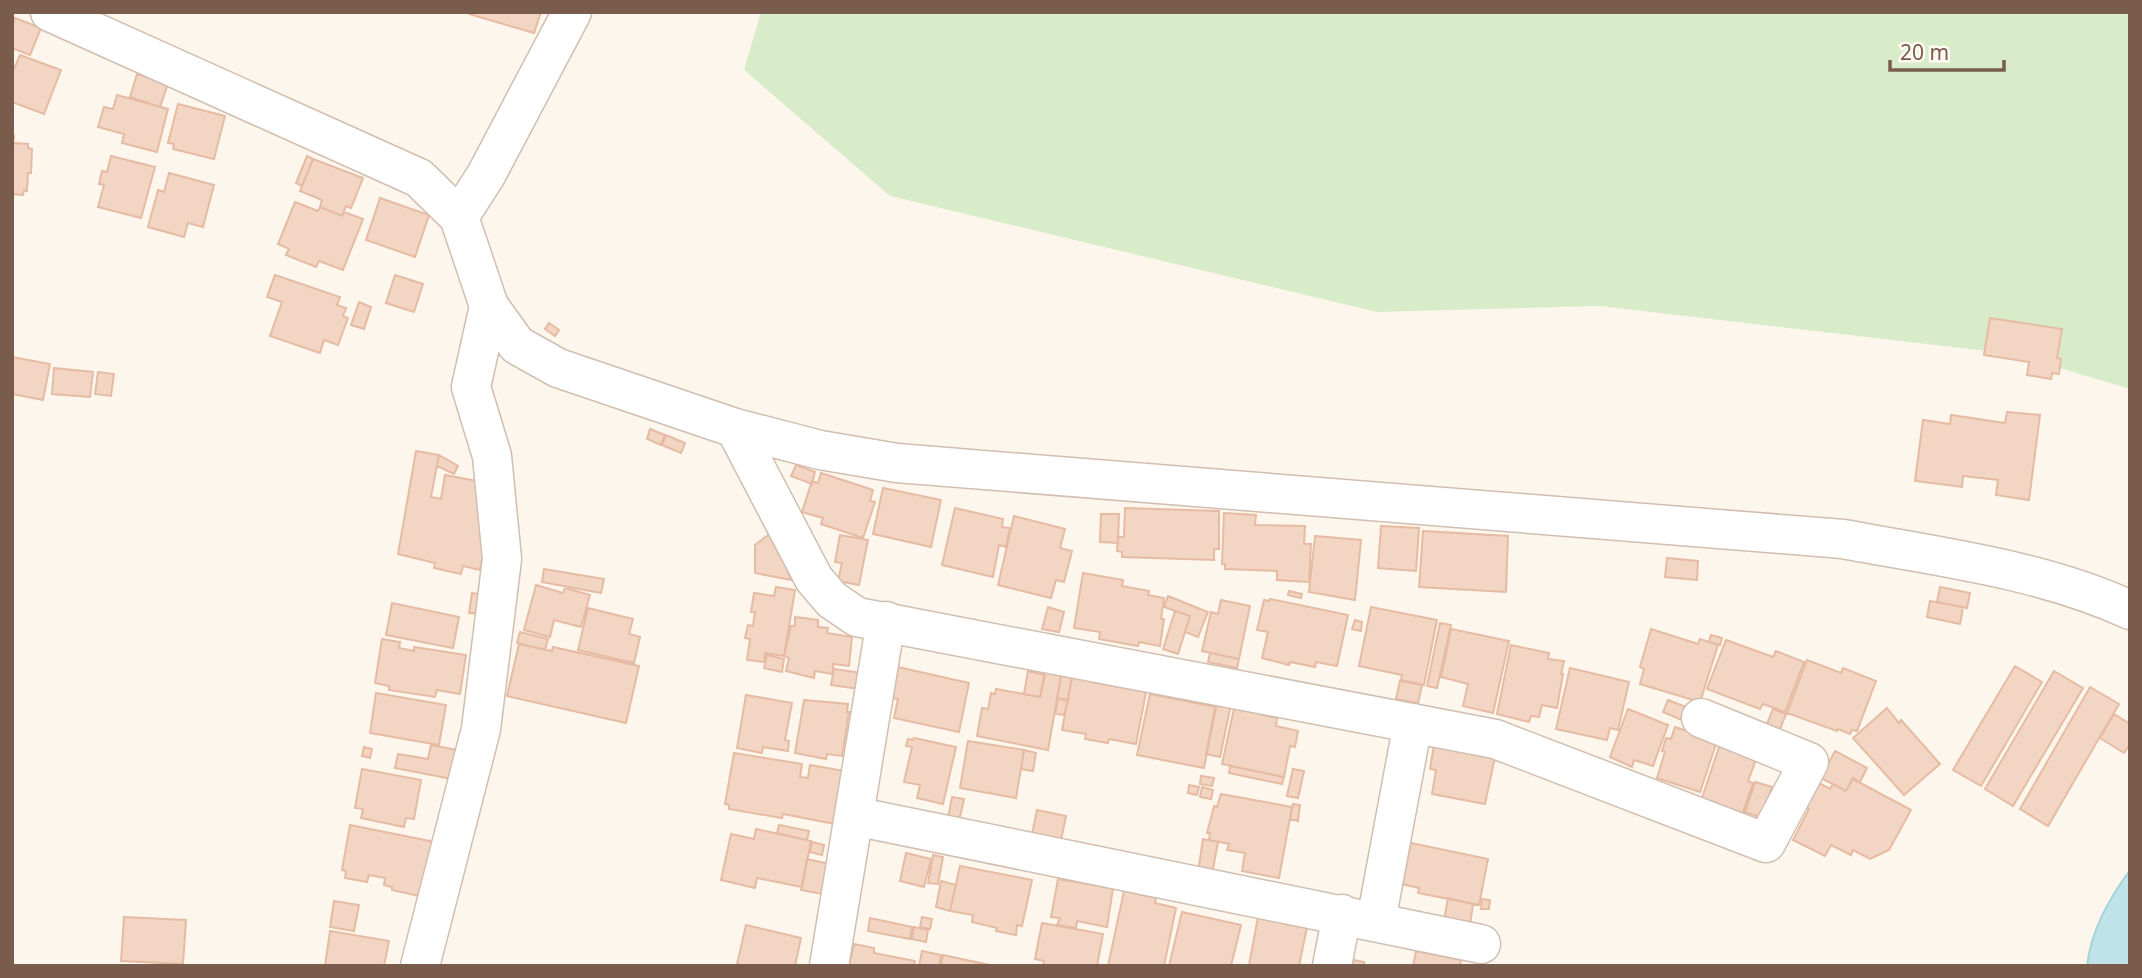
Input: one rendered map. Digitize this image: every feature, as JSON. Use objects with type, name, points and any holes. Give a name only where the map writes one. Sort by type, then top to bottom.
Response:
[{"type":"street","points":[[50,12],[419,178],[459,217],[489,306],[517,345],[558,368],[735,428],[820,450],[897,463],[1843,539],[2001,570],[2062,585],[2130,610]]},
{"type":"street","points":[[459,217],[486,175],[572,12]]},
{"type":"street","points":[[421,966],[481,729],[502,559],[492,456],[471,387],[489,306]]},
{"type":"street","points":[[735,428],[814,579],[832,600],[858,617],[1495,739],[1766,843],[1809,762],[1701,718]]},
{"type":"street","points":[[829,966],[886,621]]},
{"type":"street","points":[[1332,966],[1359,918],[1413,723]]},
{"type":"street","points":[[854,816],[1481,944]]},
{"type":"green space","points":[[761,12],[2130,12],[2130,389],[2013,354],[1600,306],[1377,312],[890,196],[744,70]]},
{"type":"water","points":[[2130,870],[2130,966],[2087,966],[2092,940],[2102,915]]},
{"type":"building","points":[[469,12],[541,12],[534,33]]},
{"type":"building","points":[[15,18],[41,28],[30,55],[12,48],[12,26]]},
{"type":"building","points":[[20,55],[61,70],[44,114],[12,102],[12,68],[14,69]]},
{"type":"building","points":[[137,74],[168,84],[160,107],[130,97]]},
{"type":"building","points":[[117,95],[168,109],[157,152],[122,143],[124,134],[98,127],[104,107],[113,109]]},
{"type":"building","points":[[178,104],[225,116],[214,159],[173,149],[174,144],[168,143]]},
{"type":"building","points":[[12,136],[13,143],[28,144],[28,148],[32,149],[31,173],[28,173],[27,191],[24,190],[23,195],[12,194]]},
{"type":"building","points":[[111,156],[155,167],[141,218],[98,207],[104,185],[99,184],[102,171],[107,172]]},
{"type":"building","points":[[307,156],[313,159],[302,186],[296,183]]},
{"type":"building","points":[[313,159],[363,178],[351,208],[346,206],[342,216],[320,207],[322,200],[300,191]]},
{"type":"building","points":[[169,173],[214,185],[203,227],[188,223],[184,237],[148,227],[158,190],[164,192]]},
{"type":"building","points":[[380,198],[429,215],[415,257],[366,240]]},
{"type":"building","points":[[295,202],[318,211],[320,207],[342,216],[344,212],[363,219],[343,270],[319,261],[316,267],[286,255],[289,249],[278,244]]},
{"type":"building","points":[[275,275],[340,297],[337,305],[346,308],[343,316],[348,318],[338,345],[324,340],[320,353],[270,336],[282,302],[267,297]]},
{"type":"building","points":[[395,275],[423,284],[414,312],[386,303]]},
{"type":"building","points":[[359,302],[371,307],[364,329],[351,325]]},
{"type":"building","points":[[1990,318],[2062,329],[2057,358],[2061,359],[2059,374],[2052,373],[2051,379],[2027,375],[2029,362],[1984,355]]},
{"type":"building","points":[[549,323],[559,330],[555,336],[545,329]]},
{"type":"building","points":[[12,357],[50,364],[43,400],[12,394]]},
{"type":"building","points":[[54,368],[93,372],[90,397],[52,394]]},
{"type":"building","points":[[98,372],[114,374],[111,396],[95,394]]},
{"type":"building","points":[[2007,412],[2040,415],[2029,500],[1996,495],[1998,480],[1963,476],[1962,487],[1915,481],[1923,420],[1950,424],[1951,415],[2005,423]]},
{"type":"building","points":[[650,429],[665,435],[661,445],[647,439]]},
{"type":"building","points":[[666,435],[685,443],[681,453],[662,445]]},
{"type":"building","points":[[416,451],[439,455],[431,497],[441,499],[445,475],[482,482],[487,537],[480,570],[463,566],[461,574],[434,568],[435,563],[398,554]]},
{"type":"building","points":[[439,455],[458,466],[454,474],[437,466]]},
{"type":"building","points":[[796,465],[815,472],[812,484],[791,476]]},
{"type":"building","points":[[821,473],[873,490],[870,501],[875,502],[863,538],[821,524],[823,518],[802,512],[812,481],[818,483]]},
{"type":"building","points":[[883,488],[941,500],[931,547],[873,534]]},
{"type":"building","points":[[955,508],[1003,519],[1002,527],[1010,528],[1006,547],[999,545],[993,577],[942,565]]},
{"type":"building","points":[[1125,508],[1219,511],[1219,549],[1214,549],[1214,560],[1122,557],[1122,552],[1117,551],[1118,537],[1124,537]]},
{"type":"building","points":[[1224,513],[1256,515],[1255,525],[1305,526],[1304,544],[1311,544],[1309,582],[1277,580],[1277,571],[1225,569],[1225,564],[1222,564]]},
{"type":"building","points":[[1101,514],[1119,514],[1118,543],[1100,542]]},
{"type":"building","points":[[1014,516],[1065,529],[1060,548],[1072,551],[1064,582],[1056,580],[1051,598],[998,585]]},
{"type":"building","points":[[1381,526],[1419,528],[1416,571],[1378,568]]},
{"type":"building","points":[[1423,531],[1508,536],[1506,592],[1419,587]]},
{"type":"building","points":[[771,533],[791,580],[755,573],[755,545]]},
{"type":"building","points":[[840,535],[868,540],[859,585],[838,581],[842,563],[835,562]]},
{"type":"building","points":[[1315,536],[1361,540],[1355,600],[1309,592]]},
{"type":"building","points":[[1667,558],[1698,561],[1697,580],[1665,577]]},
{"type":"building","points":[[544,569],[604,579],[601,593],[542,582]]},
{"type":"building","points":[[1083,573],[1123,580],[1122,586],[1149,591],[1148,595],[1164,598],[1160,646],[1139,642],[1138,646],[1099,639],[1100,632],[1074,628]]},
{"type":"building","points":[[536,585],[563,593],[565,588],[590,595],[581,627],[554,620],[550,637],[524,630]]},
{"type":"building","points":[[776,587],[795,590],[784,656],[765,653],[764,662],[747,660],[750,639],[745,638],[748,625],[753,626],[755,612],[751,612],[754,593],[774,596]]},
{"type":"building","points":[[1940,587],[1970,593],[1967,608],[1937,602]]},
{"type":"building","points":[[1289,591],[1302,594],[1301,598],[1288,595]]},
{"type":"building","points":[[472,593],[486,595],[483,614],[469,613]]},
{"type":"building","points":[[1168,596],[1208,612],[1198,637],[1185,632],[1190,616],[1164,607]]},
{"type":"building","points":[[1221,600],[1250,606],[1239,659],[1202,651],[1211,612],[1218,614]]},
{"type":"building","points":[[1264,600],[1348,615],[1337,666],[1316,662],[1315,667],[1290,662],[1289,665],[1262,658],[1268,632],[1257,630]]},
{"type":"building","points":[[1930,601],[1963,607],[1960,624],[1927,617]]},
{"type":"building","points":[[392,603],[459,617],[453,648],[386,635]]},
{"type":"building","points":[[1048,607],[1064,612],[1059,632],[1042,629]]},
{"type":"building","points":[[1371,607],[1437,620],[1424,685],[1401,680],[1402,675],[1359,666]]},
{"type":"building","points":[[588,608],[633,619],[629,634],[640,637],[634,663],[578,650]]},
{"type":"building","points":[[1175,611],[1190,616],[1178,654],[1163,649]]},
{"type":"building","points":[[795,617],[818,620],[818,627],[828,628],[827,633],[852,637],[849,666],[833,664],[833,674],[815,671],[814,678],[786,671],[789,658],[784,656],[791,626],[795,626]]},
{"type":"building","points":[[1355,620],[1362,622],[1361,631],[1352,629]]},
{"type":"building","points":[[1440,623],[1451,625],[1437,688],[1427,686]]},
{"type":"building","points":[[1451,629],[1509,641],[1493,713],[1463,706],[1468,684],[1441,677]]},
{"type":"building","points":[[1651,629],[1698,644],[1700,639],[1718,645],[1700,702],[1640,684],[1644,669],[1640,667]]},
{"type":"building","points":[[520,632],[548,639],[545,650],[517,643]]},
{"type":"building","points":[[1711,635],[1722,638],[1720,645],[1709,642]]},
{"type":"building","points":[[382,639],[400,642],[399,648],[414,651],[414,647],[466,655],[460,694],[437,690],[435,697],[389,690],[389,686],[375,683]]},
{"type":"building","points":[[1726,640],[1773,657],[1776,651],[1804,662],[1785,712],[1763,704],[1760,709],[1707,689]]},
{"type":"building","points":[[519,644],[552,651],[553,647],[639,666],[626,723],[507,696]]},
{"type":"building","points":[[1511,645],[1549,653],[1548,659],[1564,661],[1557,708],[1542,705],[1539,717],[1531,716],[1529,722],[1497,714]]},
{"type":"building","points":[[1210,653],[1239,659],[1237,668],[1208,662]]},
{"type":"building","points":[[767,655],[784,659],[782,672],[764,668]]},
{"type":"building","points":[[1807,660],[1841,673],[1843,668],[1876,681],[1857,731],[1852,730],[1850,734],[1838,729],[1837,731],[1787,713]]},
{"type":"building","points":[[2015,666],[2042,682],[1981,786],[1953,770]]},
{"type":"building","points":[[898,667],[969,683],[959,732],[894,718],[898,699],[892,698]]},
{"type":"building","points":[[1046,667],[1062,670],[1048,750],[977,736],[982,708],[988,709],[991,693],[995,694],[996,689],[1040,697]]},
{"type":"building","points":[[1570,668],[1629,682],[1618,730],[1610,728],[1607,740],[1556,729]]},
{"type":"building","points":[[834,669],[862,673],[859,689],[831,685]]},
{"type":"building","points":[[1028,671],[1045,675],[1040,697],[1024,694]]},
{"type":"building","points":[[2054,671],[2083,688],[2013,806],[1985,789]]},
{"type":"building","points":[[1062,672],[1072,676],[1068,701],[1057,698]]},
{"type":"building","points":[[1073,672],[1093,676],[1091,682],[1146,692],[1136,744],[1109,739],[1108,743],[1085,739],[1086,734],[1062,730]]},
{"type":"building","points":[[1400,681],[1422,685],[1418,703],[1396,699]]},
{"type":"building","points":[[2090,687],[2119,704],[2048,826],[2020,809]]},
{"type":"building","points":[[376,693],[446,705],[439,745],[370,733]]},
{"type":"building","points":[[1150,694],[1216,707],[1204,768],[1137,755]]},
{"type":"building","points":[[746,695],[792,703],[785,740],[789,741],[788,751],[763,747],[762,753],[737,748]]},
{"type":"building","points":[[1058,698],[1068,700],[1064,715],[1055,714]]},
{"type":"building","points":[[804,700],[848,704],[842,756],[827,754],[826,759],[795,753]]},
{"type":"building","points":[[1668,700],[1696,711],[1691,724],[1663,712]]},
{"type":"building","points":[[1216,703],[1231,704],[1220,757],[1206,754]]},
{"type":"building","points":[[1235,704],[1263,710],[1262,715],[1277,718],[1276,726],[1298,731],[1295,747],[1290,746],[1284,777],[1222,764]]},
{"type":"building","points":[[1887,708],[1940,764],[1904,795],[1853,738]]},
{"type":"building","points":[[1628,709],[1668,725],[1653,766],[1634,760],[1632,767],[1610,757]]},
{"type":"building","points":[[1773,709],[1786,714],[1778,734],[1765,729]]},
{"type":"building","points":[[2114,714],[2130,724],[2130,744],[2124,753],[2100,738]]},
{"type":"building","points":[[1675,727],[1717,741],[1700,792],[1657,778],[1666,738],[1671,739]]},
{"type":"building","points":[[908,739],[956,747],[943,804],[917,798],[920,785],[904,782],[912,747],[906,746]]},
{"type":"building","points":[[968,741],[1024,750],[1016,798],[960,788]]},
{"type":"building","points":[[1720,744],[1757,757],[1748,781],[1753,783],[1742,815],[1701,801]]},
{"type":"building","points":[[431,745],[457,750],[452,779],[395,768],[398,754],[428,759]]},
{"type":"building","points":[[1434,745],[1495,757],[1485,804],[1432,794],[1436,770],[1430,769]]},
{"type":"building","points":[[364,747],[372,749],[370,758],[362,756]]},
{"type":"building","points":[[1024,750],[1036,753],[1033,771],[1021,769]]},
{"type":"building","points":[[1835,751],[1867,768],[1860,782],[1853,778],[1846,791],[1821,778]]},
{"type":"building","points":[[734,753],[802,764],[800,777],[808,778],[810,765],[844,771],[835,824],[783,814],[782,818],[729,809],[729,805],[725,804]]},
{"type":"building","points":[[1230,766],[1284,777],[1282,784],[1229,773]]},
{"type":"building","points":[[362,769],[421,780],[414,819],[406,818],[404,827],[361,818],[363,809],[355,808]]},
{"type":"building","points":[[1293,769],[1304,771],[1298,798],[1287,796]]},
{"type":"building","points":[[1201,776],[1214,778],[1212,786],[1200,784]]},
{"type":"building","points":[[1853,779],[1911,810],[1889,850],[1870,859],[1853,850],[1851,855],[1831,845],[1825,856],[1793,840],[1809,809],[1805,807],[1817,782],[1830,789],[1833,784],[1846,791]]},
{"type":"building","points":[[1755,782],[1772,787],[1760,817],[1745,812]]},
{"type":"building","points":[[1189,785],[1199,787],[1197,795],[1188,793]]},
{"type":"building","points":[[1202,787],[1213,790],[1211,799],[1200,797]]},
{"type":"building","points":[[1221,794],[1292,807],[1279,878],[1242,871],[1245,853],[1227,850],[1229,844],[1209,840],[1210,833],[1207,833],[1214,806],[1217,807]]},
{"type":"building","points":[[952,797],[964,799],[958,826],[947,824]]},
{"type":"building","points":[[1293,804],[1300,805],[1298,821],[1290,819]]},
{"type":"building","points":[[1037,810],[1066,816],[1060,845],[1031,839]]},
{"type":"building","points":[[350,825],[435,842],[424,897],[392,890],[392,887],[384,885],[385,878],[369,875],[367,882],[345,878],[346,871],[342,870]]},
{"type":"building","points":[[779,825],[809,831],[807,840],[777,833]]},
{"type":"building","points":[[756,829],[811,841],[802,887],[757,878],[755,888],[721,880],[731,834],[754,839]]},
{"type":"building","points":[[1203,839],[1218,842],[1212,874],[1198,872]]},
{"type":"building","points":[[812,842],[824,845],[822,855],[810,852]]},
{"type":"building","points":[[1411,843],[1488,859],[1479,905],[1418,893],[1419,888],[1402,884]]},
{"type":"building","points":[[906,853],[931,859],[924,887],[900,881]]},
{"type":"building","points":[[933,855],[943,857],[938,884],[928,883]]},
{"type":"building","points":[[807,859],[829,864],[823,894],[801,890]]},
{"type":"building","points":[[960,866],[1032,880],[1022,926],[1017,925],[1016,935],[972,922],[973,915],[950,911]]},
{"type":"building","points":[[1058,879],[1113,888],[1107,927],[1077,921],[1076,928],[1057,925],[1060,918],[1051,917]]},
{"type":"building","points":[[941,881],[956,885],[950,911],[936,907]]},
{"type":"building","points":[[1124,891],[1156,898],[1155,903],[1176,908],[1164,966],[1108,966]]},
{"type":"building","points":[[1448,898],[1473,904],[1470,925],[1444,921]]},
{"type":"building","points":[[1482,899],[1490,900],[1489,909],[1481,909]]},
{"type":"building","points":[[334,901],[359,905],[354,931],[330,927]]},
{"type":"building","points":[[1182,912],[1241,925],[1231,966],[1169,966]]},
{"type":"building","points":[[124,917],[186,920],[183,964],[121,961]]},
{"type":"building","points":[[922,917],[932,919],[930,929],[920,927]]},
{"type":"building","points":[[1258,917],[1307,927],[1299,966],[1249,965]]},
{"type":"building","points":[[870,918],[912,927],[910,939],[868,931]]},
{"type":"building","points":[[1042,923],[1103,934],[1097,966],[1045,966],[1044,961],[1035,959]]},
{"type":"building","points":[[746,925],[801,938],[795,966],[737,964]]},
{"type":"building","points":[[914,927],[928,930],[926,942],[912,939]]},
{"type":"building","points":[[330,931],[389,941],[384,966],[325,966]]},
{"type":"building","points":[[854,944],[874,948],[874,953],[915,961],[914,966],[849,966]]},
{"type":"building","points":[[922,951],[941,955],[939,966],[919,966]]},
{"type":"building","points":[[1416,951],[1461,960],[1460,966],[1413,966]]},
{"type":"building","points":[[943,955],[990,965],[990,966],[941,966]]},
{"type":"building","points":[[1349,959],[1364,962],[1364,966],[1347,966]]}]
